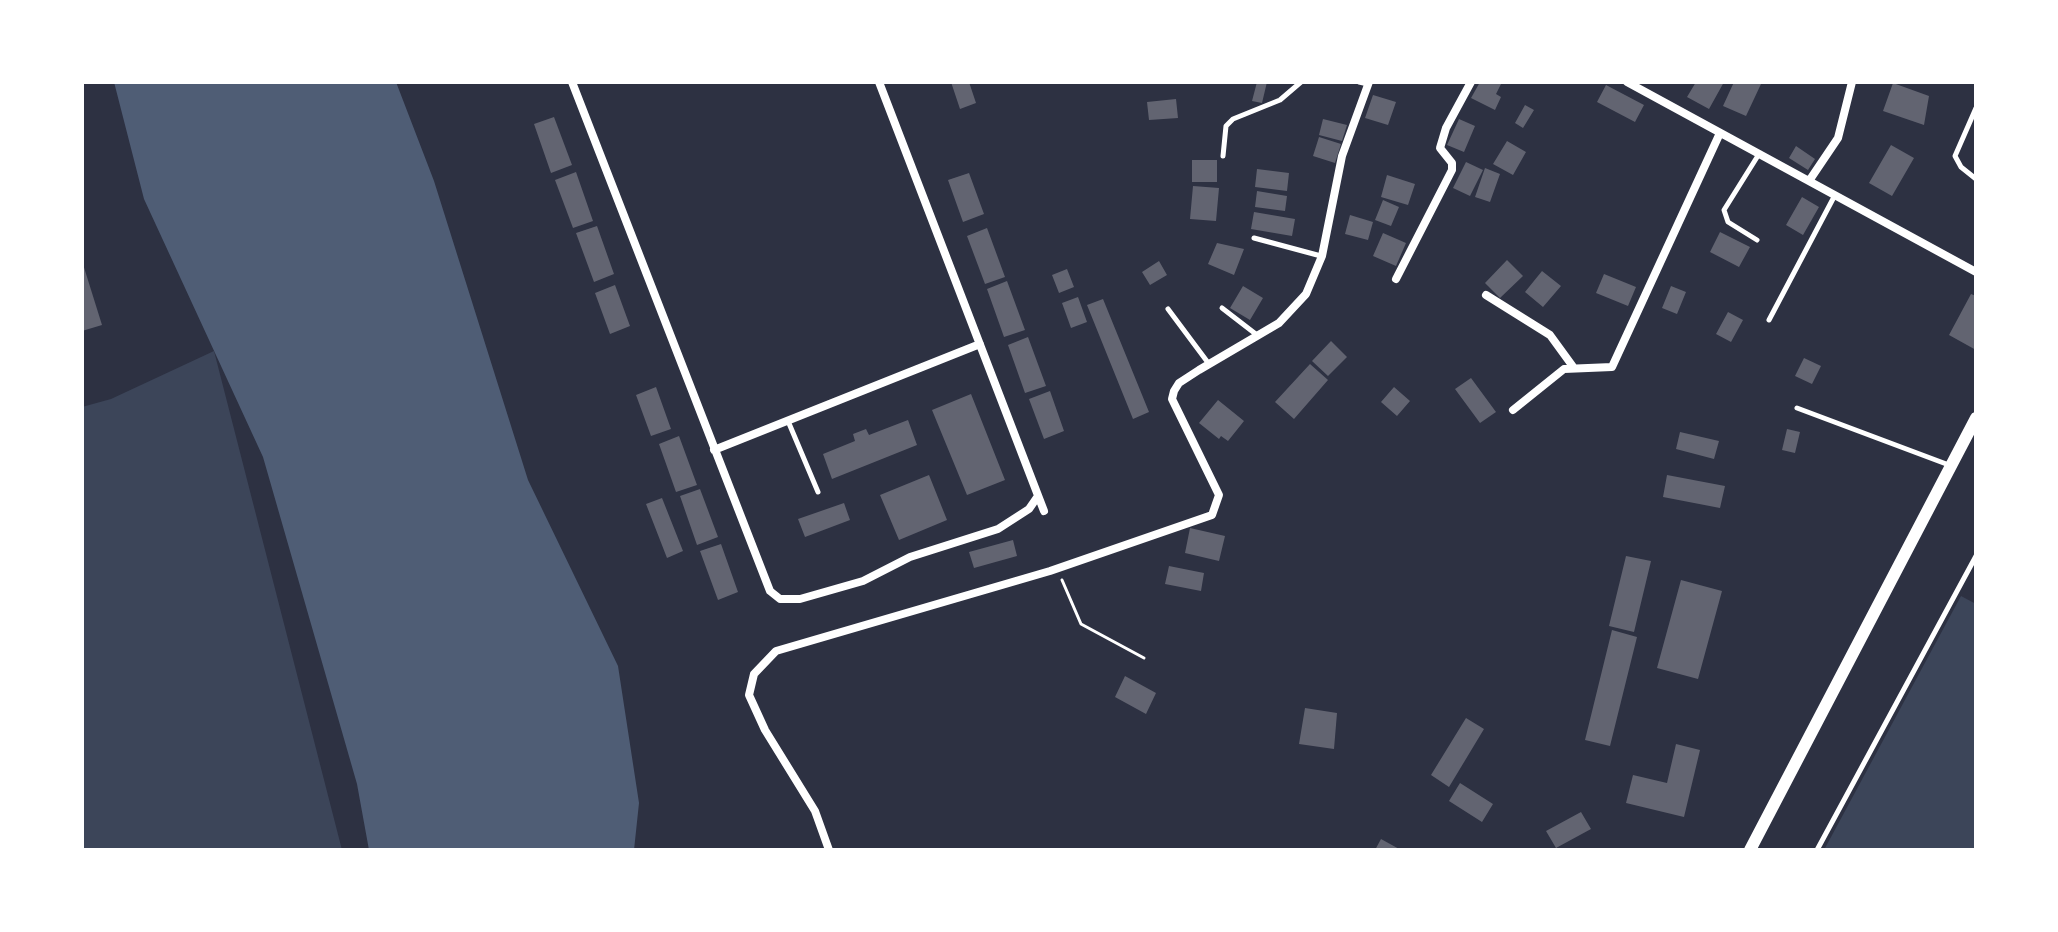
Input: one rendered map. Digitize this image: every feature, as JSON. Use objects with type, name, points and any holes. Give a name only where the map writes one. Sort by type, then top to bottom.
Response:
[{"type":"street","points":[[572,82],[770,591],[780,599],[829,592],[863,581],[910,557],[998,529],[1029,509],[1038,496]]},
{"type":"street","points":[[879,82],[1044,511]]},
{"type":"street","points":[[1396,279],[1452,170],[1452,163],[1440,148],[1446,128],[1471,82]]},
{"type":"street","points":[[1627,82],[1976,272]]},
{"type":"street","points":[[1809,181],[1838,138],[1852,82]]},
{"type":"street","points":[[829,850],[815,811],[765,730],[749,695],[754,674],[776,651],[1058,569],[1212,515],[1219,495],[1172,399],[1179,383],[1294,311],[1322,256],[1342,156],[1365,83]]},
{"type":"street","points":[[1513,410],[1552,375],[1574,368],[1605,370],[1616,362],[1720,133]]},
{"type":"street","points":[[1486,295],[1550,335],[1574,368]]},
{"type":"street","points":[[714,450],[980,344]]},
{"type":"street","points":[[1750,850],[1976,418]]},
{"type":"lane","points":[[1223,156],[1226,126],[1233,119],[1271,105],[1301,82]]},
{"type":"lane","points":[[1976,108],[1955,156],[1961,167],[1976,179]]},
{"type":"lane","points":[[1757,240],[1728,222],[1724,210],[1759,154]]},
{"type":"lane","points":[[1769,320],[1835,195]]},
{"type":"lane","points":[[1254,238],[1322,256]]},
{"type":"lane","points":[[1222,308],[1257,335]]},
{"type":"lane","points":[[1168,309],[1209,364]]},
{"type":"lane","points":[[1797,408],[1951,466]]},
{"type":"lane","points":[[788,421],[818,492]]},
{"type":"lane","points":[[1817,850],[1976,556]]},
{"type":"path","points":[[1058,569],[1078,621],[1144,658]]},
{"type":"shaded area","points":[[114,82],[396,82],[434,181],[528,480],[618,666],[639,803],[634,850],[369,850],[357,784],[263,457],[144,199]]},
{"type":"shaded area","points":[[214,351],[342,850],[82,850],[82,407],[111,399]]},
{"type":"shaded area","points":[[1961,596],[1976,604],[1976,850],[1824,850]]},
{"type":"building","points":[[951,82],[969,82],[976,103],[960,109]]},
{"type":"building","points":[[1257,82],[1267,82],[1262,103],[1252,101]]},
{"type":"building","points":[[1480,82],[1502,82],[1496,94],[1501,97],[1495,110],[1471,98]]},
{"type":"building","points":[[1696,82],[1724,82],[1709,109],[1687,97]]},
{"type":"building","points":[[1734,82],[1761,84],[1746,116],[1723,106]]},
{"type":"building","points":[[1893,83],[1929,96],[1924,125],[1883,111]]},
{"type":"building","points":[[1606,85],[1644,105],[1635,122],[1597,102]]},
{"type":"building","points":[[1373,95],[1396,102],[1388,125],[1365,118]]},
{"type":"building","points":[[1176,99],[1178,118],[1149,120],[1147,102]]},
{"type":"building","points":[[1525,105],[1534,110],[1523,128],[1515,123]]},
{"type":"building","points":[[554,117],[572,165],[551,173],[534,124]]},
{"type":"building","points":[[1323,119],[1347,125],[1342,141],[1319,135]]},
{"type":"building","points":[[1459,119],[1475,126],[1464,152],[1447,145]]},
{"type":"building","points":[[1319,137],[1341,144],[1335,163],[1313,156]]},
{"type":"building","points":[[1507,141],[1526,152],[1513,175],[1493,164]]},
{"type":"building","points":[[1891,145],[1914,158],[1892,196],[1869,183]]},
{"type":"building","points":[[1796,146],[1815,159],[1808,170],[1789,158]]},
{"type":"building","points":[[1192,160],[1217,160],[1217,182],[1192,182]]},
{"type":"building","points":[[1466,162],[1483,170],[1470,196],[1453,188]]},
{"type":"building","points":[[1485,168],[1500,174],[1490,202],[1475,197]]},
{"type":"building","points":[[1257,169],[1289,173],[1287,191],[1255,187]]},
{"type":"building","points":[[576,172],[593,221],[573,228],[555,180]]},
{"type":"building","points":[[969,173],[984,214],[963,222],[948,180]]},
{"type":"building","points":[[1387,175],[1415,184],[1408,205],[1381,197]]},
{"type":"building","points":[[1193,186],[1219,188],[1216,221],[1190,219]]},
{"type":"building","points":[[1257,191],[1287,196],[1285,211],[1255,207]]},
{"type":"building","points":[[1802,197],[1819,207],[1803,235],[1786,225]]},
{"type":"building","points":[[1383,200],[1399,207],[1391,226],[1375,220]]},
{"type":"building","points":[[1254,212],[1295,219],[1292,236],[1251,229]]},
{"type":"building","points":[[1350,215],[1373,222],[1368,240],[1345,234]]},
{"type":"building","points":[[597,226],[614,274],[594,282],[576,233]]},
{"type":"building","points":[[987,228],[1005,277],[985,284],[967,236]]},
{"type":"building","points":[[1720,232],[1750,247],[1739,267],[1710,252]]},
{"type":"building","points":[[1383,233],[1406,243],[1396,266],[1373,256]]},
{"type":"building","points":[[1217,243],[1244,249],[1234,275],[1208,264]]},
{"type":"building","points":[[1507,260],[1523,276],[1500,298],[1485,283]]},
{"type":"building","points":[[82,261],[102,325],[82,331]]},
{"type":"building","points":[[1159,261],[1167,275],[1150,285],[1142,272]]},
{"type":"building","points":[[1067,269],[1074,287],[1059,293],[1052,275]]},
{"type":"building","points":[[1542,271],[1561,286],[1543,307],[1525,292]]},
{"type":"building","points":[[1604,274],[1636,287],[1628,306],[1596,293]]},
{"type":"building","points":[[1007,281],[1025,330],[1004,337],[987,289]]},
{"type":"building","points":[[615,285],[630,326],[610,334],[595,293]]},
{"type":"building","points":[[1243,286],[1263,298],[1250,320],[1230,308]]},
{"type":"building","points":[[1671,286],[1686,292],[1677,314],[1662,308]]},
{"type":"building","points":[[1971,294],[1976,296],[1976,350],[1949,335]]},
{"type":"building","points":[[1078,297],[1087,322],[1071,328],[1062,303]]},
{"type":"building","points":[[1103,299],[1149,412],[1133,419],[1087,305]]},
{"type":"building","points":[[1728,312],[1743,320],[1731,342],[1716,334]]},
{"type":"building","points":[[1028,337],[1046,386],[1025,393],[1008,345]]},
{"type":"building","points":[[1331,341],[1347,357],[1328,376],[1312,361]]},
{"type":"building","points":[[1804,358],[1821,366],[1812,384],[1795,376]]},
{"type":"building","points":[[1310,364],[1328,380],[1294,419],[1275,402]]},
{"type":"building","points":[[1471,378],[1496,412],[1480,423],[1455,389]]},
{"type":"building","points":[[656,387],[671,429],[651,436],[636,395]]},
{"type":"building","points":[[1394,387],[1410,401],[1397,416],[1381,402]]},
{"type":"building","points":[[1050,391],[1064,431],[1044,439],[1029,399]]},
{"type":"building","points":[[971,394],[1005,480],[967,495],[932,410]]},
{"type":"building","points":[[1218,400],[1244,421],[1228,441],[1221,436],[1219,439],[1199,423]]},
{"type":"building","points":[[908,420],[917,445],[832,479],[823,454],[855,441],[853,434],[866,429],[869,435]]},
{"type":"building","points":[[1787,429],[1800,432],[1795,453],[1782,450]]},
{"type":"building","points":[[1680,432],[1719,441],[1714,459],[1676,449]]},
{"type":"building","points":[[679,436],[697,485],[676,492],[659,444]]},
{"type":"building","points":[[929,475],[947,520],[899,540],[880,495]]},
{"type":"building","points":[[1667,475],[1725,486],[1720,508],[1663,497]]},
{"type":"building","points":[[700,489],[718,537],[697,545],[680,496]]},
{"type":"building","points":[[662,498],[683,551],[667,558],[646,504]]},
{"type":"building","points":[[844,503],[850,520],[805,537],[798,519]]},
{"type":"building","points":[[1190,528],[1225,536],[1219,561],[1185,553]]},
{"type":"building","points":[[1013,540],[1017,556],[974,568],[969,552]]},
{"type":"building","points":[[721,544],[738,592],[718,600],[700,551]]},
{"type":"building","points":[[1626,556],[1651,561],[1634,632],[1609,626]]},
{"type":"building","points":[[1169,566],[1204,573],[1201,591],[1165,584]]},
{"type":"building","points":[[1681,580],[1722,591],[1698,679],[1657,668]]},
{"type":"building","points":[[1612,630],[1637,637],[1610,746],[1585,740]]},
{"type":"building","points":[[1125,676],[1156,693],[1146,714],[1115,697]]},
{"type":"building","points":[[1305,708],[1337,713],[1334,749],[1299,744]]},
{"type":"building","points":[[1466,718],[1484,729],[1449,787],[1431,775]]},
{"type":"building","points":[[1676,744],[1700,750],[1684,817],[1626,803],[1633,775],[1667,783]]},
{"type":"building","points":[[1460,783],[1493,804],[1482,822],[1449,801]]},
{"type":"building","points":[[1581,812],[1591,829],[1556,848],[1546,831]]},
{"type":"building","points":[[1381,839],[1401,850],[1375,850]]}]
